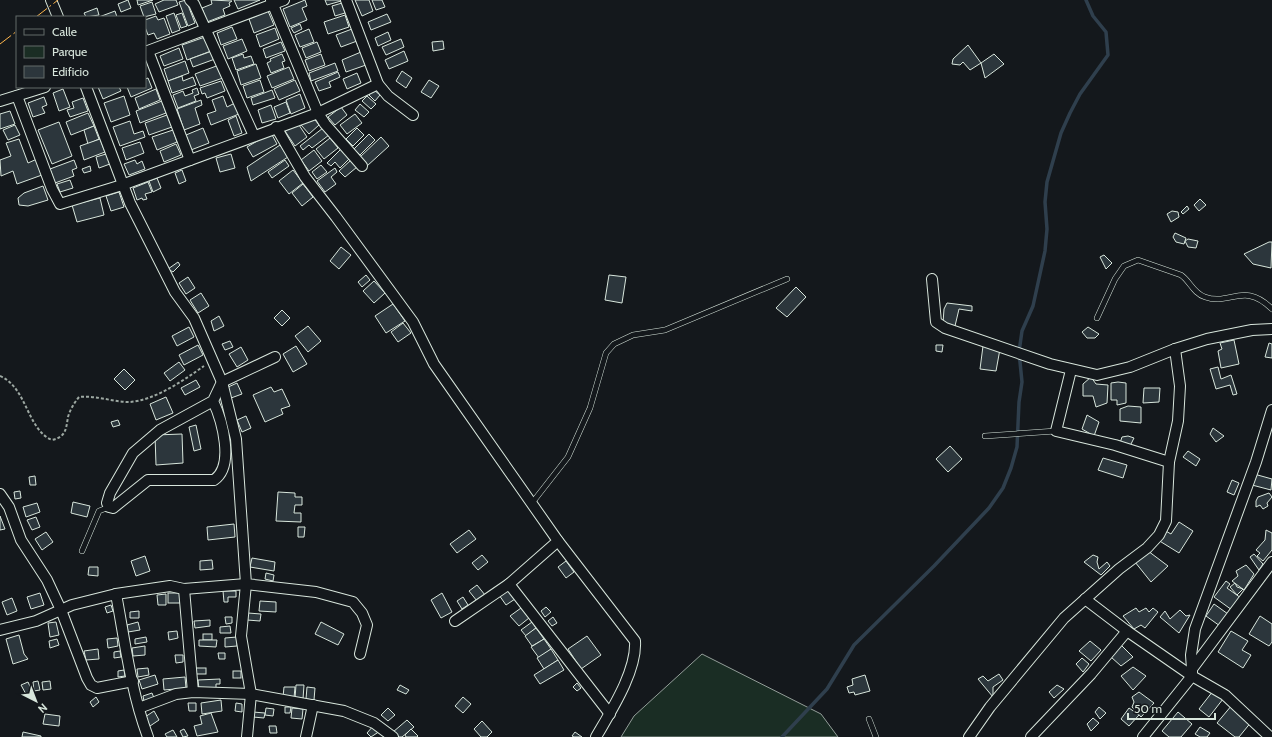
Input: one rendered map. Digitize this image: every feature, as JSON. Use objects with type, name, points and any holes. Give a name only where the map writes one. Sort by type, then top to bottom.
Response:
[{"type":"street","points":[[51,0],[58,16]]},
{"type":"street","points":[[190,0],[194,4],[206,29],[254,136]]},
{"type":"street","points":[[190,160],[147,52],[272,2],[284,0]]},
{"type":"street","points":[[346,0],[378,84],[388,96],[413,115]]},
{"type":"street","points":[[272,2],[318,113],[325,124],[362,166]]},
{"type":"street","points":[[17,96],[52,189],[60,204],[122,185],[276,127],[318,113],[378,84]]},
{"type":"street","points":[[0,101],[43,88]]},
{"type":"street","points":[[86,88],[122,185],[174,292],[194,318],[222,382],[236,439],[246,584],[241,636],[251,694],[247,737]]},
{"type":"street","points":[[276,127],[305,177],[413,322],[434,364],[558,542],[635,641],[636,653],[630,670],[610,714],[596,737]]},
{"type":"street","points":[[932,279],[936,322],[945,328],[1071,370],[1097,375],[1130,367],[1175,349],[1252,330],[1272,329]]},
{"type":"street","points":[[969,737],[990,707],[1064,618],[1084,599],[1147,548],[1158,535],[1166,521],[1169,462],[1178,421],[1180,386],[1175,349]]},
{"type":"street","points":[[214,402],[220,415],[225,445],[225,464],[219,476],[214,480],[148,480],[113,508],[109,507],[106,503],[110,493],[133,453],[160,430],[214,402],[222,382],[274,356]]},
{"type":"street","points":[[1071,370],[1056,431],[1115,445],[1169,462]]},
{"type":"street","points":[[1192,672],[1191,655],[1195,629],[1256,462],[1272,410]]},
{"type":"street","points":[[0,494],[9,507],[21,540],[47,580],[61,610],[91,685],[97,688],[133,681]]},
{"type":"street","points":[[455,621],[509,584],[558,542]]},
{"type":"street","points":[[1143,737],[1272,562]]},
{"type":"street","points":[[0,630],[36,621],[72,605],[116,594],[170,586],[184,589],[246,584],[316,592],[353,602],[362,613],[367,625],[360,654]]},
{"type":"street","points":[[509,584],[610,714]]},
{"type":"street","points":[[184,589],[193,692]]},
{"type":"street","points":[[116,594],[139,708],[148,737]]},
{"type":"street","points":[[1084,599],[1127,631],[1192,672],[1225,695],[1270,737]]},
{"type":"street","points":[[1031,737],[1091,674],[1127,631]]},
{"type":"street","points":[[139,708],[176,694],[193,692],[251,694],[344,711],[374,723],[393,737]]},
{"type":"street","points":[[306,737],[313,705]]},
{"type":"lane","points":[[1098,318],[1115,279],[1124,266],[1138,260],[1181,274],[1186,278],[1193,290],[1206,298],[1242,295],[1256,297],[1263,300],[1272,309]]},
{"type":"lane","points":[[532,503],[568,457],[590,408],[606,353],[614,344],[633,335],[665,330],[787,279]]},
{"type":"lane","points":[[985,436],[1056,431]]},
{"type":"lane","points":[[82,550],[99,510],[109,507]]},
{"type":"lane","points":[[869,719],[876,737]]},
{"type":"path","points":[[0,376],[8,380],[20,396],[44,437],[52,440],[60,437],[66,432],[69,416],[79,397],[87,396],[130,402],[159,394],[204,366],[212,358]]},
{"type":"green space","points":[[702,654],[821,714],[838,737],[621,737],[634,716]]},
{"type":"building","points":[[128,0],[131,8],[121,12],[118,4]]},
{"type":"building","points":[[137,0],[153,0],[138,5]]},
{"type":"building","points":[[164,0],[176,0],[178,5],[159,12],[155,4]]},
{"type":"building","points":[[186,0],[195,23],[188,26],[179,2]]},
{"type":"building","points":[[211,0],[232,1],[229,3],[230,6],[223,9],[225,15],[207,22],[202,8],[212,4]]},
{"type":"building","points":[[234,0],[260,0],[238,9]]},
{"type":"building","points":[[305,0],[307,6],[302,8],[307,20],[290,27],[283,9]]},
{"type":"building","points":[[325,0],[341,0],[341,1],[327,5]]},
{"type":"building","points":[[355,0],[369,0],[373,11],[362,16]]},
{"type":"building","points":[[372,0],[382,0],[385,7],[376,10]]},
{"type":"building","points":[[152,2],[156,14],[144,16],[140,6]]},
{"type":"building","points":[[342,3],[345,13],[335,16],[332,6]]},
{"type":"building","points":[[97,8],[99,15],[86,16],[84,13]]},
{"type":"building","points":[[115,11],[117,16],[102,16]]},
{"type":"building","points":[[268,11],[274,25],[254,33],[249,19]]},
{"type":"building","points":[[174,13],[180,30],[172,33],[166,16]]},
{"type":"building","points":[[182,13],[187,26],[181,28],[176,15]]},
{"type":"building","points":[[387,14],[391,22],[371,30],[368,22]]},
{"type":"building","points":[[345,15],[349,27],[328,34],[324,22]]},
{"type":"building","points":[[156,16],[158,20],[164,18],[170,34],[157,39],[154,33],[148,35],[146,30],[146,20]]},
{"type":"building","points":[[300,24],[302,29],[294,33],[291,28]]},
{"type":"building","points":[[232,27],[237,39],[221,45],[217,33]]},
{"type":"building","points":[[275,28],[279,39],[260,47],[256,35]]},
{"type":"building","points":[[309,29],[314,42],[300,47],[295,35]]},
{"type":"building","points":[[352,29],[357,41],[341,47],[336,35]]},
{"type":"building","points":[[388,32],[391,40],[378,46],[375,38]]},
{"type":"building","points":[[205,37],[211,51],[187,60],[182,45]]},
{"type":"building","points":[[242,39],[247,51],[228,59],[223,46]]},
{"type":"building","points":[[401,39],[404,47],[386,55],[382,47]]},
{"type":"building","points":[[443,41],[444,49],[433,51],[432,42]]},
{"type":"building","points":[[281,42],[285,51],[266,58],[263,49]]},
{"type":"building","points":[[317,42],[321,52],[306,58],[302,48]]},
{"type":"building","points":[[968,45],[981,63],[970,70],[963,62],[960,65],[952,64],[953,59]]},
{"type":"building","points":[[179,48],[183,59],[164,66],[160,56]]},
{"type":"building","points":[[212,51],[215,59],[193,67],[190,59]]},
{"type":"building","points":[[404,51],[408,61],[389,69],[385,60]]},
{"type":"building","points":[[361,52],[366,65],[346,72],[342,60]]},
{"type":"building","points":[[243,54],[244,58],[251,56],[254,64],[236,70],[232,58]]},
{"type":"building","points":[[282,54],[285,61],[282,62],[284,68],[271,73],[267,63],[271,61],[270,59]]},
{"type":"building","points":[[321,54],[325,65],[309,71],[305,60]]},
{"type":"building","points":[[994,54],[1004,64],[985,78],[981,63]]},
{"type":"building","points":[[185,61],[189,73],[168,81],[164,69]]},
{"type":"building","points":[[335,63],[338,71],[311,81],[309,73]]},
{"type":"building","points":[[256,64],[261,78],[241,85],[237,71]]},
{"type":"building","points":[[219,65],[223,78],[200,86],[195,74]]},
{"type":"building","points":[[289,67],[294,79],[272,88],[267,76]]},
{"type":"building","points":[[402,71],[412,78],[406,88],[396,81]]},
{"type":"building","points":[[338,72],[340,77],[329,82],[331,87],[319,91],[315,82]]},
{"type":"building","points":[[357,73],[361,83],[347,89],[343,79]]},
{"type":"building","points":[[182,76],[183,81],[193,77],[196,85],[172,93],[168,81]]},
{"type":"building","points":[[148,78],[152,88],[131,97],[127,88],[146,88],[146,79]]},
{"type":"building","points":[[260,80],[264,92],[247,98],[243,86]]},
{"type":"building","points":[[295,80],[300,91],[279,100],[274,89]]},
{"type":"building","points":[[429,80],[439,86],[431,98],[421,92]]},
{"type":"building","points":[[221,81],[225,91],[207,98],[205,93],[202,94],[200,88]]},
{"type":"building","points":[[98,88],[120,88],[121,91],[103,99]]},
{"type":"building","points":[[197,88],[199,94],[194,96],[196,101],[178,108],[173,95],[183,91],[185,96],[193,93],[192,90]]},
{"type":"building","points":[[63,89],[70,107],[59,111],[53,93]]},
{"type":"building","points":[[156,89],[160,100],[139,109],[135,98]]},
{"type":"building","points":[[272,90],[275,98],[253,105],[251,98]]},
{"type":"building","points":[[374,90],[380,95],[375,101],[369,95]]},
{"type":"building","points":[[300,94],[305,108],[291,114],[286,100]]},
{"type":"building","points":[[124,96],[130,115],[111,122],[104,103]]},
{"type":"building","points":[[223,96],[227,107],[235,103],[239,114],[211,125],[207,114],[216,111],[212,100]]},
{"type":"building","points":[[367,96],[376,104],[371,109],[362,101]]},
{"type":"building","points":[[44,97],[47,105],[42,107],[45,113],[33,117],[28,103]]},
{"type":"building","points":[[83,98],[88,111],[70,117],[67,110],[74,108],[72,102]]},
{"type":"building","points":[[201,100],[202,105],[195,108],[200,124],[184,130],[177,109]]},
{"type":"building","points":[[162,101],[166,113],[140,123],[136,111]]},
{"type":"building","points":[[286,102],[290,113],[278,118],[274,107]]},
{"type":"building","points":[[360,104],[369,112],[364,117],[355,110]]},
{"type":"building","points":[[271,105],[276,119],[262,123],[258,110]]},
{"type":"building","points":[[341,107],[347,115],[335,125],[328,117]]},
{"type":"building","points":[[10,111],[15,124],[0,129],[0,114]]},
{"type":"building","points":[[88,113],[94,126],[71,135],[66,122]]},
{"type":"building","points":[[355,114],[362,123],[347,134],[340,125]]},
{"type":"building","points":[[167,115],[172,127],[149,135],[145,123]]},
{"type":"building","points":[[236,116],[242,133],[234,136],[228,120]]},
{"type":"building","points":[[312,116],[319,125],[309,134],[301,125]]},
{"type":"building","points":[[130,121],[134,134],[143,131],[145,137],[120,146],[113,127]]},
{"type":"building","points":[[59,122],[72,156],[52,164],[38,130]]},
{"type":"building","points":[[297,122],[307,137],[295,146],[285,131]]},
{"type":"building","points":[[15,125],[20,135],[8,140],[3,130]]},
{"type":"building","points":[[94,126],[99,139],[88,144],[84,130]]},
{"type":"building","points":[[203,128],[209,143],[191,150],[186,135]]},
{"type":"building","points":[[323,128],[329,135],[312,148],[309,145],[303,150],[300,146]]},
{"type":"building","points":[[357,128],[364,135],[353,146],[346,139]]},
{"type":"building","points":[[173,130],[177,142],[157,150],[152,137]]},
{"type":"building","points":[[271,133],[277,144],[253,157],[247,147]]},
{"type":"building","points":[[369,134],[375,140],[360,155],[354,149]]},
{"type":"building","points":[[381,137],[389,146],[367,166],[359,158]]},
{"type":"building","points":[[330,138],[338,148],[324,159],[316,149]]},
{"type":"building","points":[[19,139],[28,163],[37,159],[42,175],[17,184],[13,171],[1,176],[0,160],[11,156],[6,143]]},
{"type":"building","points":[[100,139],[105,152],[84,160],[80,146]]},
{"type":"building","points":[[140,142],[144,153],[126,160],[122,148]]},
{"type":"building","points":[[176,144],[181,155],[164,162],[160,151]]},
{"type":"building","points":[[280,145],[288,157],[251,181],[247,167]]},
{"type":"building","points":[[341,149],[350,158],[340,168],[335,162],[331,166],[327,163]]},
{"type":"building","points":[[314,150],[322,161],[309,171],[301,160]]},
{"type":"building","points":[[106,154],[110,164],[99,168],[96,157]]},
{"type":"building","points":[[231,154],[235,168],[220,172],[216,158]]},
{"type":"building","points":[[74,160],[77,168],[72,170],[74,176],[55,183],[50,169]]},
{"type":"building","points":[[135,160],[137,164],[142,161],[145,169],[129,175],[124,164]]},
{"type":"building","points":[[285,160],[289,166],[272,178],[268,172]]},
{"type":"building","points":[[351,160],[357,167],[345,177],[339,171]]},
{"type":"building","points":[[321,165],[327,172],[317,179],[312,172]]},
{"type":"building","points":[[90,166],[91,171],[84,173],[82,169]]},
{"type":"building","points":[[335,168],[337,172],[331,177],[336,184],[325,192],[317,181]]},
{"type":"building","points":[[182,170],[186,181],[179,184],[175,173]]},
{"type":"building","points":[[293,170],[303,183],[289,194],[279,181]]},
{"type":"building","points":[[157,178],[161,188],[153,192],[149,181]]},
{"type":"building","points":[[70,180],[73,188],[60,192],[57,184]]},
{"type":"building","points":[[148,182],[152,192],[145,194],[147,199],[143,200],[142,198],[137,200],[133,188]]},
{"type":"building","points":[[303,184],[313,197],[302,206],[292,193]]},
{"type":"building","points":[[43,186],[48,200],[28,206],[19,205],[18,198],[24,193]]},
{"type":"building","points":[[119,192],[124,207],[111,211],[106,196]]},
{"type":"building","points":[[100,198],[104,215],[77,222],[72,205]]},
{"type":"building","points":[[1200,199],[1206,205],[1199,211],[1194,205]]},
{"type":"building","points":[[1187,206],[1189,209],[1183,214],[1181,212]]},
{"type":"building","points":[[1172,211],[1178,212],[1179,217],[1171,222],[1167,214]]},
{"type":"building","points":[[1175,233],[1186,238],[1184,244],[1176,242],[1173,237]]},
{"type":"building","points":[[1188,239],[1198,241],[1196,248],[1188,247],[1185,241]]},
{"type":"building","points":[[1272,242],[1271,268],[1253,264],[1244,254]]},
{"type":"building","points":[[341,247],[351,255],[339,269],[330,261]]},
{"type":"building","points":[[1104,255],[1112,263],[1106,269],[1100,257]]},
{"type":"building","points":[[178,262],[180,265],[173,272],[168,269]]},
{"type":"building","points":[[366,275],[370,280],[362,287],[358,282]]},
{"type":"building","points":[[609,275],[626,277],[622,303],[605,300]]},
{"type":"building","points":[[188,277],[195,288],[186,294],[179,283]]},
{"type":"building","points":[[374,281],[385,293],[374,303],[363,291]]},
{"type":"building","points":[[796,287],[806,297],[787,317],[776,308]]},
{"type":"building","points":[[201,293],[209,306],[198,313],[190,300]]},
{"type":"building","points":[[947,303],[972,306],[972,311],[959,309],[955,326],[943,323],[944,309]]},
{"type":"building","points":[[393,304],[405,321],[386,333],[375,316]]},
{"type":"building","points":[[282,310],[290,318],[282,326],[274,318]]},
{"type":"building","points":[[219,316],[224,326],[214,331],[211,321]]},
{"type":"building","points":[[403,323],[411,333],[398,342],[391,332]]},
{"type":"building","points":[[308,326],[321,341],[308,352],[295,336]]},
{"type":"building","points":[[189,327],[194,337],[177,346],[172,336]]},
{"type":"building","points":[[1088,327],[1099,334],[1095,338],[1087,338],[1082,332]]},
{"type":"building","points":[[1234,340],[1239,364],[1221,368],[1218,351],[1222,349],[1220,343]]},
{"type":"building","points":[[230,341],[233,347],[225,350],[222,344]]},
{"type":"building","points":[[1269,343],[1272,344],[1272,358],[1265,357]]},
{"type":"building","points":[[198,345],[203,355],[184,365],[179,355]]},
{"type":"building","points":[[936,345],[943,345],[942,352],[936,351]]},
{"type":"building","points":[[296,346],[307,364],[293,372],[283,354]]},
{"type":"building","points":[[983,346],[1000,349],[996,371],[980,369]]},
{"type":"building","points":[[241,347],[248,360],[237,367],[229,354]]},
{"type":"building","points":[[179,362],[185,370],[170,381],[164,373]]},
{"type":"building","points":[[1218,367],[1221,379],[1231,375],[1237,394],[1233,395],[1230,385],[1216,389],[1210,369]]},
{"type":"building","points":[[124,369],[135,380],[125,390],[114,379]]},
{"type":"building","points":[[1091,377],[1096,384],[1108,385],[1107,403],[1096,407],[1093,396],[1083,396],[1083,384]]},
{"type":"building","points":[[196,380],[200,387],[185,395],[181,388]]},
{"type":"building","points":[[237,383],[242,394],[231,398],[226,388]]},
{"type":"building","points":[[1111,383],[1126,383],[1126,403],[1117,405],[1117,400],[1111,400]]},
{"type":"building","points":[[271,387],[274,392],[282,389],[290,406],[281,409],[283,414],[265,422],[253,395]]},
{"type":"building","points":[[1144,388],[1160,388],[1159,402],[1143,403]]},
{"type":"building","points":[[166,397],[173,413],[156,420],[150,404]]},
{"type":"building","points":[[1128,406],[1141,407],[1141,423],[1120,421],[1120,409]]},
{"type":"building","points":[[1087,415],[1099,422],[1094,436],[1082,429]]},
{"type":"building","points":[[246,416],[251,428],[242,432],[237,420]]},
{"type":"building","points":[[118,420],[120,425],[113,427],[111,422]]},
{"type":"building","points":[[196,425],[201,449],[194,451],[189,427]]},
{"type":"building","points":[[1213,428],[1224,436],[1216,442],[1210,434]]},
{"type":"building","points":[[182,434],[183,463],[156,465],[155,435]]},
{"type":"building","points":[[1128,436],[1134,438],[1130,446],[1120,443],[1122,437]]},
{"type":"building","points":[[950,446],[962,459],[948,472],[936,459]]},
{"type":"building","points":[[1188,451],[1200,459],[1196,466],[1183,457]]},
{"type":"building","points":[[1103,458],[1127,465],[1123,478],[1098,470]]},
{"type":"building","points":[[1254,474],[1272,479],[1271,490],[1252,485]]},
{"type":"building","points":[[35,476],[36,485],[30,485],[29,477]]},
{"type":"building","points":[[1232,480],[1239,483],[1234,495],[1227,492]]},
{"type":"building","points":[[20,491],[21,498],[15,499],[14,492]]},
{"type":"building","points":[[278,492],[295,493],[295,497],[302,497],[302,505],[295,505],[294,513],[301,513],[301,522],[276,521]]},
{"type":"building","points":[[1269,493],[1272,497],[1267,503],[1268,506],[1263,509],[1260,505],[1256,507],[1258,497]]},
{"type":"building","points":[[73,502],[90,506],[87,517],[71,513]]},
{"type":"building","points":[[37,503],[40,512],[26,517],[23,507]]},
{"type":"building","points":[[0,516],[5,529],[0,530]]},
{"type":"building","points":[[36,517],[40,527],[32,530],[27,520]]},
{"type":"building","points":[[1179,522],[1193,531],[1179,553],[1158,540],[1164,530],[1171,534]]},
{"type":"building","points":[[234,524],[235,537],[208,540],[207,527]]},
{"type":"building","points":[[298,527],[305,527],[304,537],[298,537]]},
{"type":"building","points":[[469,530],[476,539],[457,553],[450,544]]},
{"type":"building","points":[[1266,530],[1272,533],[1272,550],[1263,561],[1257,556],[1260,553],[1256,550],[1265,540]]},
{"type":"building","points":[[46,532],[53,542],[42,550],[35,539]]},
{"type":"building","points":[[1148,551],[1168,566],[1151,582],[1135,562]]},
{"type":"building","points":[[1254,554],[1263,564],[1259,570],[1250,557]]},
{"type":"building","points":[[482,555],[488,562],[478,570],[472,563]]},
{"type":"building","points":[[1093,555],[1098,557],[1097,562],[1099,569],[1107,562],[1110,566],[1101,575],[1084,562]]},
{"type":"building","points":[[145,556],[150,571],[136,576],[131,561]]},
{"type":"building","points":[[252,558],[275,562],[274,571],[250,567]]},
{"type":"building","points":[[212,560],[213,569],[200,570],[200,561]]},
{"type":"building","points":[[566,561],[574,572],[566,578],[558,567]]},
{"type":"building","points":[[1246,565],[1254,574],[1244,590],[1232,581],[1238,576],[1236,571]]},
{"type":"building","points":[[89,567],[98,567],[98,576],[88,575]]},
{"type":"building","points":[[266,573],[274,575],[273,581],[265,579]]},
{"type":"building","points":[[1226,581],[1230,584],[1227,588],[1241,598],[1232,610],[1214,597]]},
{"type":"building","points":[[1235,583],[1237,587],[1243,589],[1237,595],[1230,587]]},
{"type":"building","points":[[477,585],[485,595],[477,601],[469,591]]},
{"type":"building","points":[[508,589],[515,599],[506,605],[499,595]]},
{"type":"building","points":[[223,591],[236,591],[236,597],[228,597],[228,602],[224,602]]},
{"type":"building","points":[[40,593],[44,605],[31,609],[27,597]]},
{"type":"building","points":[[168,593],[180,593],[180,603],[168,603]]},
{"type":"building","points":[[442,593],[452,612],[441,618],[431,600]]},
{"type":"building","points":[[166,594],[166,605],[158,605],[157,595]]},
{"type":"building","points":[[463,597],[468,605],[462,609],[457,601]]},
{"type":"building","points":[[12,598],[17,611],[7,615],[2,602]]},
{"type":"building","points":[[260,601],[276,602],[276,612],[259,611]]},
{"type":"building","points":[[1214,604],[1228,614],[1220,626],[1206,616]]},
{"type":"building","points":[[111,605],[113,611],[107,613],[105,607]]},
{"type":"building","points":[[546,607],[551,612],[545,617],[541,611]]},
{"type":"building","points":[[521,608],[529,618],[519,626],[510,616]]},
{"type":"building","points":[[1136,608],[1139,612],[1146,608],[1149,612],[1153,608],[1158,612],[1145,628],[1141,625],[1134,629],[1123,616]]},
{"type":"building","points":[[1180,610],[1186,616],[1190,615],[1179,633],[1160,617],[1165,611],[1170,619]]},
{"type":"building","points":[[139,611],[139,618],[130,618],[130,612]]},
{"type":"building","points":[[248,613],[261,614],[260,621],[247,620]]},
{"type":"building","points":[[1260,616],[1272,624],[1272,642],[1269,646],[1249,634]]},
{"type":"building","points":[[225,617],[232,617],[232,623],[226,624]]},
{"type":"building","points":[[553,617],[557,623],[552,626],[548,621]]},
{"type":"building","points":[[210,620],[210,626],[195,628],[194,621]]},
{"type":"building","points":[[56,622],[59,635],[50,637],[48,623]]},
{"type":"building","points":[[138,622],[140,630],[128,632],[127,625]]},
{"type":"building","points":[[321,622],[344,634],[338,645],[315,634]]},
{"type":"building","points":[[532,622],[536,628],[526,636],[521,630]]},
{"type":"building","points":[[230,626],[231,633],[220,633],[220,627]]},
{"type":"building","points":[[536,628],[544,639],[532,646],[525,636]]},
{"type":"building","points":[[177,631],[178,638],[169,640],[168,632]]},
{"type":"building","points":[[1231,631],[1248,641],[1242,650],[1251,655],[1243,668],[1218,652]]},
{"type":"building","points":[[203,634],[212,634],[212,640],[203,640]]},
{"type":"building","points":[[19,635],[24,654],[28,659],[13,664],[6,639]]},
{"type":"building","points":[[587,636],[601,655],[581,669],[568,649]]},
{"type":"building","points":[[146,637],[147,642],[135,644],[135,639]]},
{"type":"building","points":[[237,637],[237,646],[225,647],[225,638]]},
{"type":"building","points":[[117,638],[118,646],[108,648],[107,639]]},
{"type":"building","points":[[57,639],[59,645],[50,648],[49,641]]},
{"type":"building","points":[[544,639],[551,649],[539,658],[531,647]]},
{"type":"building","points":[[199,640],[217,640],[216,647],[199,646]]},
{"type":"building","points":[[1090,641],[1101,650],[1091,661],[1079,651]]},
{"type":"building","points":[[1121,645],[1133,657],[1121,666],[1111,657]]},
{"type":"building","points":[[145,646],[145,655],[133,656],[132,648]]},
{"type":"building","points":[[98,649],[99,659],[86,660],[84,651]]},
{"type":"building","points":[[551,649],[558,660],[544,669],[537,658]]},
{"type":"building","points":[[120,651],[121,657],[114,658],[114,652]]},
{"type":"building","points":[[218,653],[225,653],[225,659],[219,659]]},
{"type":"building","points":[[175,655],[183,655],[183,662],[176,663]]},
{"type":"building","points":[[1082,658],[1089,664],[1083,672],[1076,664]]},
{"type":"building","points":[[558,660],[564,670],[540,684],[534,675]]},
{"type":"building","points":[[1133,667],[1146,676],[1133,690],[1121,676]]},
{"type":"building","points":[[148,668],[149,675],[138,677],[137,669]]},
{"type":"building","points":[[196,668],[206,668],[206,674],[196,674]]},
{"type":"building","points":[[124,670],[125,676],[118,677],[118,671]]},
{"type":"building","points":[[233,671],[241,671],[241,678],[233,678]]},
{"type":"building","points":[[999,674],[1003,680],[993,687],[993,697],[978,679],[983,676],[988,681]]},
{"type":"building","points":[[155,675],[158,684],[142,689],[139,680]]},
{"type":"building","points":[[865,675],[870,691],[855,695],[854,692],[849,693],[847,687],[853,685],[852,679]]},
{"type":"building","points":[[185,677],[186,688],[164,690],[163,679]]},
{"type":"building","points":[[220,679],[220,684],[216,684],[216,688],[199,689],[198,680]]},
{"type":"building","points":[[38,681],[40,690],[34,691],[33,682]]},
{"type":"building","points":[[50,681],[51,689],[43,690],[42,682]]},
{"type":"building","points":[[28,682],[33,693],[27,696],[21,685]]},
{"type":"building","points":[[577,683],[581,688],[577,691],[573,687]]},
{"type":"building","points":[[296,685],[304,685],[303,699],[295,698]]},
{"type":"building","points":[[400,685],[409,690],[406,694],[397,690]]},
{"type":"building","points":[[1057,685],[1064,689],[1054,698],[1049,692]]},
{"type":"building","points":[[284,687],[295,687],[294,698],[283,697]]},
{"type":"building","points":[[307,687],[315,688],[314,700],[306,699]]},
{"type":"building","points":[[1213,691],[1223,699],[1209,717],[1199,709]]},
{"type":"building","points":[[1139,692],[1154,703],[1141,717],[1132,707],[1134,702],[1132,697]]},
{"type":"building","points":[[152,693],[154,698],[144,701],[143,696]]},
{"type":"building","points":[[96,697],[99,702],[93,707],[90,702]]},
{"type":"building","points":[[463,697],[471,704],[463,713],[455,706]]},
{"type":"building","points":[[221,700],[222,711],[202,714],[201,703]]},
{"type":"building","points":[[188,703],[196,703],[196,711],[189,711]]},
{"type":"building","points":[[236,703],[242,704],[242,712],[235,711]]},
{"type":"building","points":[[1232,705],[1252,721],[1239,737],[1235,737],[1217,723]]},
{"type":"building","points":[[285,707],[291,707],[290,713],[285,713]]},
{"type":"building","points":[[1099,707],[1106,713],[1100,719],[1095,712]]},
{"type":"building","points":[[266,708],[274,709],[273,716],[265,715]]},
{"type":"building","points":[[292,708],[303,709],[302,719],[291,718]]},
{"type":"building","points":[[388,708],[395,715],[388,721],[381,715]]},
{"type":"building","points":[[1129,708],[1139,715],[1129,726],[1121,719]]},
{"type":"building","points":[[154,711],[159,720],[150,726],[145,717]]},
{"type":"building","points":[[253,712],[265,713],[264,718],[253,717]]},
{"type":"building","points":[[1178,712],[1192,724],[1181,737],[1169,737],[1162,731]]},
{"type":"building","points":[[211,713],[218,732],[197,736],[194,726],[202,724],[200,716]]},
{"type":"building","points":[[45,714],[60,716],[59,726],[43,724]]},
{"type":"building","points":[[1093,718],[1099,723],[1091,731],[1087,724]]},
{"type":"building","points":[[407,720],[414,727],[402,737],[398,737],[393,732]]},
{"type":"building","points":[[482,721],[492,732],[487,737],[481,737],[474,729]]},
{"type":"building","points":[[374,725],[380,731],[371,737],[367,733]]},
{"type":"building","points":[[269,726],[276,726],[277,733],[270,733]]},
{"type":"building","points":[[1200,727],[1210,733],[1207,737],[1200,737],[1195,734]]},
{"type":"building","points":[[184,729],[188,736],[183,737],[180,731]]},
{"type":"building","points":[[411,729],[418,736],[417,737],[406,737],[405,735]]},
{"type":"building","points":[[173,730],[177,737],[167,737],[165,734]]},
{"type":"building","points":[[23,732],[41,736],[41,737],[22,737]]},
{"type":"building","points":[[575,732],[582,737],[572,736]]},
{"type":"waterway","points":[[782,737],[827,689],[854,645],[934,566],[989,508],[1003,488],[1017,447],[1019,402],[1022,382],[1019,352],[1022,331],[1033,306],[1045,251],[1047,229],[1045,202],[1047,182],[1061,133],[1070,113],[1080,94],[1108,55],[1106,32],[1093,16],[1086,0]]},
{"type":"power","points":[[37,16],[58,0]]},
{"type":"power","points":[[0,44],[16,32]]}]
